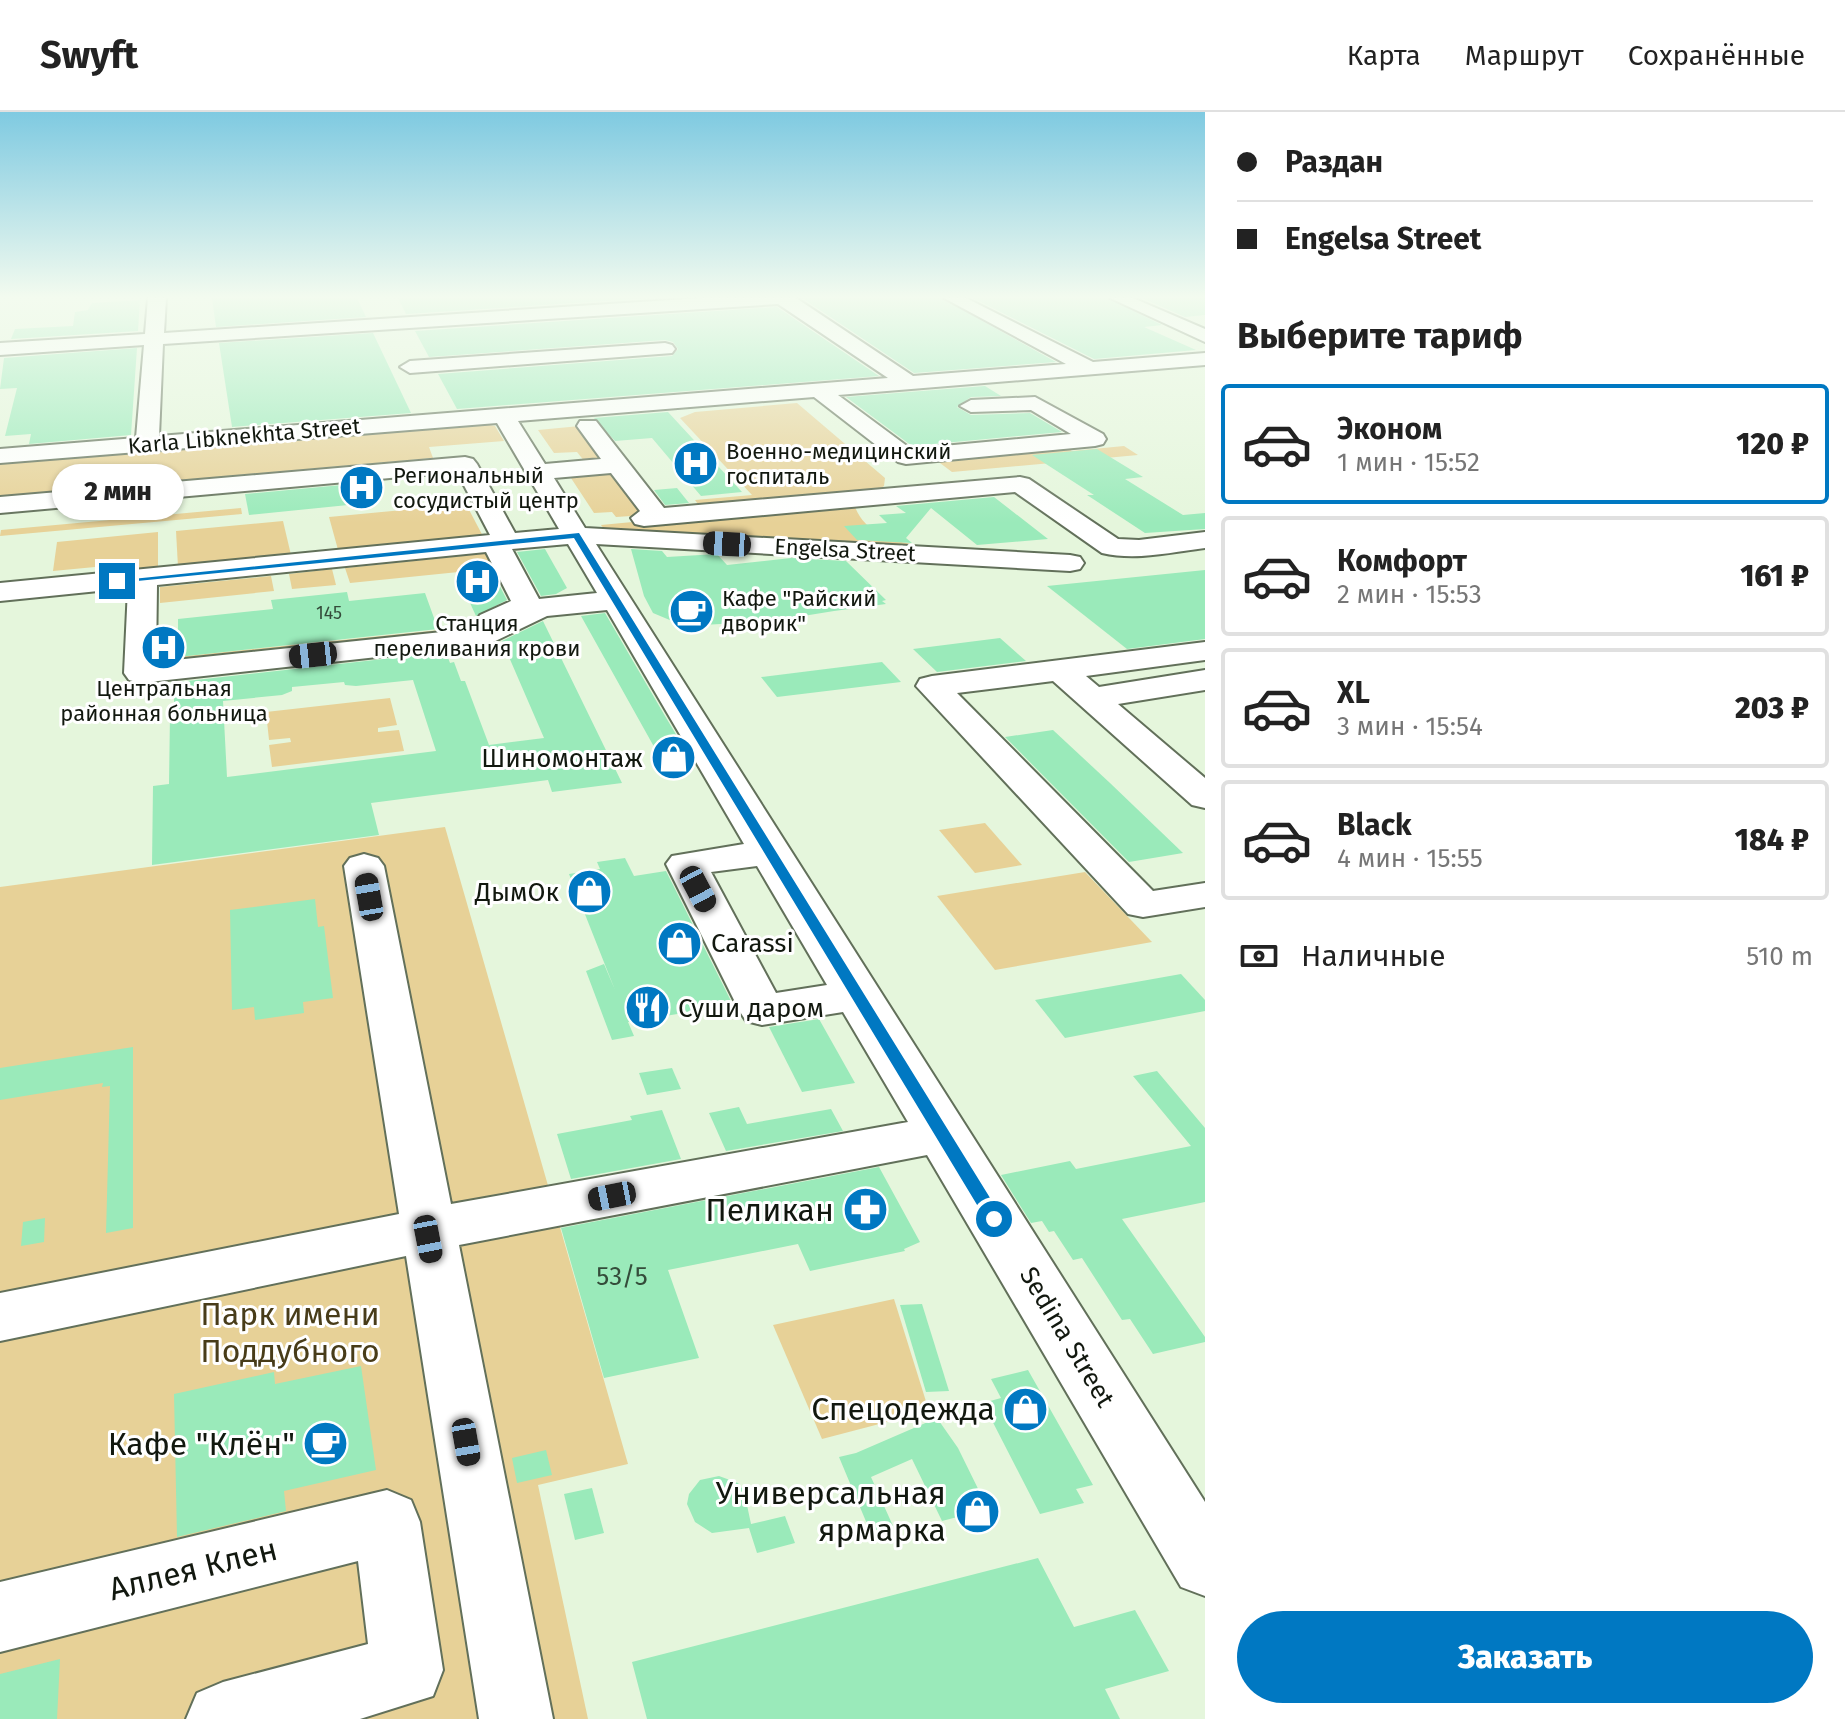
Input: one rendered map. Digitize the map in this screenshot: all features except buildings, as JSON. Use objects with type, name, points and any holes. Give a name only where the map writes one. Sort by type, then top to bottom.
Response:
[{"type":"street","points":[[147,444],[152,373]]},
{"type":"street","points":[[414,373],[429,405]]},
{"type":"street","points":[[894,373],[909,383]]},
{"type":"street","name":"Karla Libknekhta Street","points":[[0,456],[147,444],[429,405],[503,415],[711,391],[818,390],[1029,373]]},
{"type":"street","points":[[980,377],[1022,402]]},
{"type":"street","points":[[818,390],[852,416],[907,432]]},
{"type":"street","points":[[880,424],[906,457],[1095,439],[1035,403],[945,408]]},
{"type":"street","name":"Sedina Street","points":[[503,415],[1205,1563]]},
{"type":"street","points":[[969,427],[1061,419]]},
{"type":"street","points":[[588,426],[657,517]]},
{"type":"street","points":[[0,505],[465,464],[527,604],[494,621],[140,658]]},
{"type":"street","points":[[538,472],[618,465]]},
{"type":"street","points":[[573,530],[657,517],[1020,484],[1112,547],[1139,548],[1205,540]]},
{"type":"street","name":"Engelsa Street","points":[[0,592],[501,543],[573,530],[1070,563]]},
{"type":"street","points":[[143,578],[140,673],[487,636],[540,608],[616,600]]},
{"type":"street","points":[[1205,651],[932,686],[1143,905],[1205,895]]},
{"type":"street","points":[[1060,670],[1205,797]]},
{"type":"street","points":[[1091,698],[1205,680]]},
{"type":"street","points":[[770,852],[686,864],[762,1010],[857,995]]},
{"type":"street","points":[[364,866],[516,1719]]},
{"type":"street","points":[[0,1317],[427,1230],[942,1134]]},
{"type":"street","name":"Аллея Клен","points":[[0,1617],[387,1522],[407,1670],[223,1719]]},
{"type":"green space","points":[[797,403],[885,478],[884,486],[855,507],[865,523],[879,534],[917,545],[997,549],[1007,553],[607,533],[601,525],[706,515],[695,500],[752,495],[680,418],[695,412]]},
{"type":"green space","points":[[485,424],[495,426],[504,441],[429,447],[433,458],[0,496],[0,462]]},
{"type":"green space","points":[[580,426],[608,464],[585,462],[577,452],[554,453],[538,430]]},
{"type":"green space","points":[[1124,446],[1138,455],[952,472],[936,460],[1067,448],[1072,451]]},
{"type":"green space","points":[[612,468],[646,515],[616,517],[612,512],[594,513],[569,475]]},
{"type":"green space","points":[[466,504],[486,542],[340,557],[329,517]]},
{"type":"green space","points":[[241,508],[242,514],[0,536],[1,530]]},
{"type":"green space","points":[[283,521],[291,555],[178,567],[176,531]]},
{"type":"green space","points":[[158,532],[158,567],[95,573],[95,567],[53,571],[57,542]]},
{"type":"green space","points":[[490,553],[498,568],[350,583],[345,568]]},
{"type":"green space","points":[[332,569],[336,585],[292,589],[289,574]]},
{"type":"green space","points":[[271,576],[274,591],[160,603],[160,587]]},
{"type":"green space","points":[[440,630],[441,635],[157,665],[157,659]]},
{"type":"green space","points":[[390,698],[397,725],[378,728],[378,732],[399,730],[404,751],[272,767],[269,745],[291,742],[290,738],[269,740],[266,712]]},
{"type":"green space","points":[[985,823],[1022,865],[975,873],[939,830]]},
{"type":"green space","name":"Парк имени Поддубного","points":[[445,827],[628,1464],[538,1485],[588,1719],[0,1719],[0,887]]},
{"type":"green space","points":[[1085,872],[1152,942],[995,970],[937,896]]},
{"type":"green space","points":[[894,1299],[929,1411],[822,1439],[773,1325]]},
{"type":"place","name":"Военно-медицинский госпиталь","points":[[695,464]]},
{"type":"place","name":"Региональный сосудистый центр","points":[[362,488]]},
{"type":"place","name":"Станция переливания крови","points":[[477,582]]},
{"type":"place","name":"Кафе \"Райский дворик\"","points":[[691,611]]},
{"type":"place","name":"Центральная районная больница","points":[[164,647]]},
{"type":"place","name":"Шиномонтаж","points":[[674,758]]},
{"type":"place","name":"ДымОк","points":[[590,892]]},
{"type":"place","name":"Carassi","points":[[680,943]]},
{"type":"place","name":"Суши даром","points":[[647,1008]]},
{"type":"place","name":"Пеликан","points":[[865,1210]]},
{"type":"place","name":"Спецодежда","points":[[1026,1409]]},
{"type":"place","name":"Кафе \"Клён\"","points":[[326,1444]]},
{"type":"place","name":"Универсальная ярмарка","points":[[977,1511]]},
{"type":"route","points":[[117,581],[576,535],[994,1219]]}]
